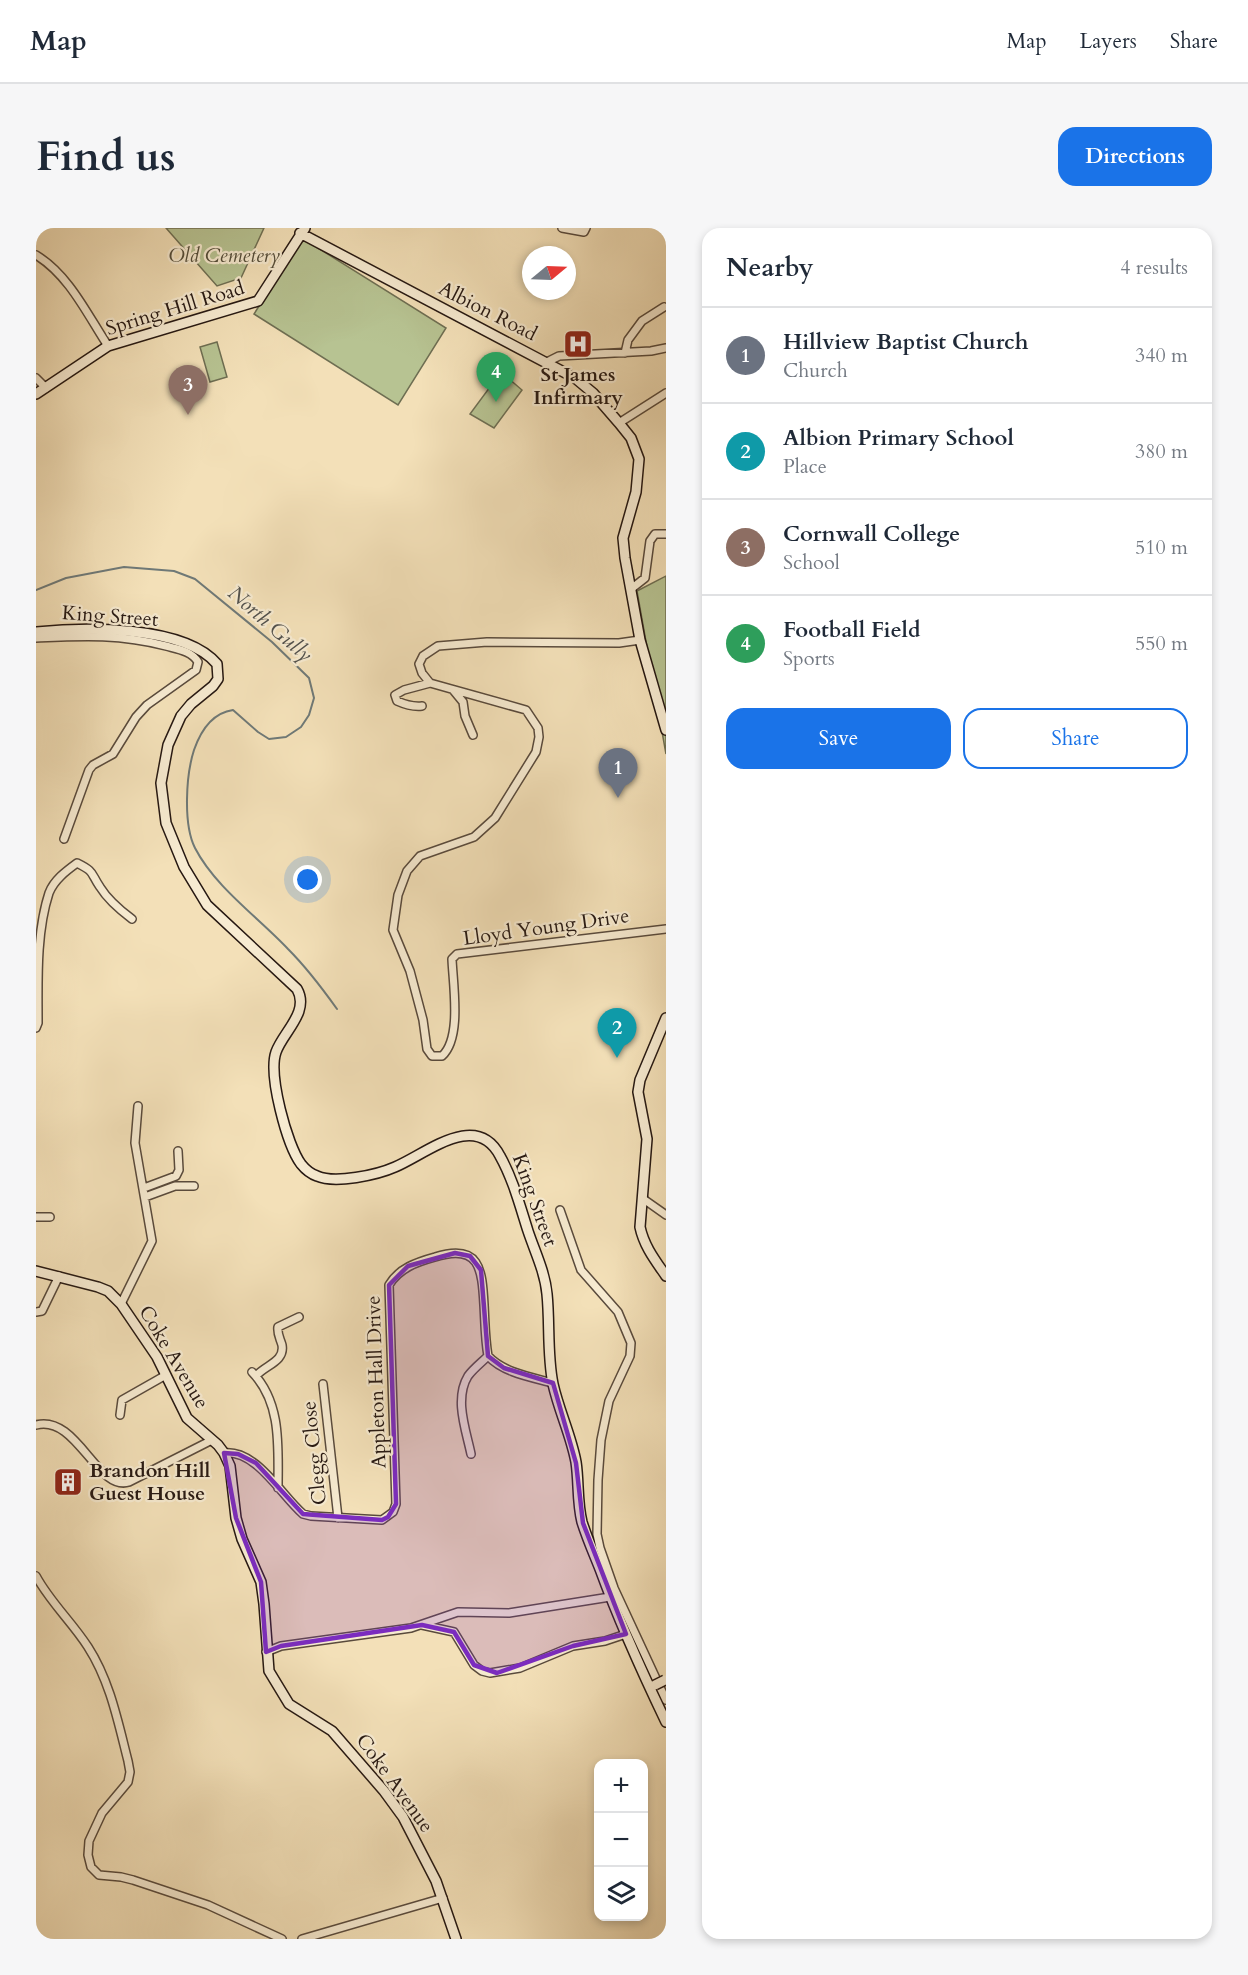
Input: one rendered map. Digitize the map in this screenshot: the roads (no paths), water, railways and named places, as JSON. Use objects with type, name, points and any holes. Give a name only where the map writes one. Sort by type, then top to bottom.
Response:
[{"type":"street","points":[[565,228],[584,232],[586,228]]},
{"type":"street","name":"Spring Hill Road","points":[[36,394],[108,345],[258,302],[303,231]]},
{"type":"street","name":"Albion Road","points":[[303,231],[575,378],[593,393],[631,438],[639,459],[636,492],[623,538],[640,640],[666,730]]},
{"type":"street","points":[[36,255],[51,264],[63,278],[108,345]]},
{"type":"street","points":[[625,353],[628,340],[642,321],[664,307]]},
{"type":"street","points":[[548,362],[559,356],[625,353],[666,348]]},
{"type":"street","points":[[36,378],[46,387]]},
{"type":"street","points":[[619,423],[666,393]]},
{"type":"street","points":[[631,589],[645,578],[650,540],[655,534],[666,534]]},
{"type":"street","name":"King Street","points":[[36,632],[71,630],[151,634],[191,644],[217,664],[218,679],[213,686],[190,704],[173,730],[164,763],[161,783],[162,803],[166,823],[176,849],[192,882],[207,905],[300,994],[300,1009],[276,1052],[274,1064],[280,1107],[295,1153],[301,1163],[316,1176],[337,1179],[371,1175],[394,1168],[444,1141],[464,1135],[478,1136],[488,1141],[499,1152],[508,1170],[544,1278],[553,1383],[576,1463],[582,1523],[626,1634],[653,1687],[666,1722]]},
{"type":"street","points":[[36,638],[103,635],[141,639],[178,649],[192,655],[198,662],[195,670],[147,705],[136,717],[113,754],[93,765],[89,770],[64,839]]},
{"type":"street","points":[[422,706],[413,707],[403,704],[397,701],[395,695],[404,690],[430,683],[422,673],[419,664],[423,656],[438,646],[487,642],[619,643],[640,640]]},
{"type":"street","name":"Lloyd Young Drive","points":[[430,683],[526,710],[538,728],[540,737],[536,752],[495,818],[474,837],[420,856],[407,871],[398,895],[393,930],[410,971],[421,1010],[427,1049],[432,1056],[442,1056],[450,1046],[455,996],[452,959],[456,954],[666,928]]},
{"type":"street","points":[[452,689],[462,702],[473,735]]},
{"type":"street","points":[[36,1028],[38,1023],[37,935],[49,892],[63,873],[77,862],[92,871],[100,887],[118,908],[132,919]]},
{"type":"street","points":[[666,1018],[640,1080],[638,1092],[647,1139],[640,1227],[643,1239],[666,1276]]},
{"type":"street","points":[[121,1304],[152,1241],[135,1143],[138,1106]]},
{"type":"street","points":[[144,1188],[176,1176],[179,1170],[178,1151]]},
{"type":"street","points":[[145,1197],[175,1186],[194,1186]]},
{"type":"street","points":[[642,1198],[666,1215]]},
{"type":"street","points":[[560,1210],[581,1270],[618,1312],[631,1343],[630,1356],[609,1401],[601,1440],[597,1490],[597,1534],[614,1588],[666,1700]]},
{"type":"street","points":[[36,1217],[50,1217]]},
{"type":"street","name":"Appleton Hall Drive","points":[[224,1453],[238,1454],[256,1464],[303,1514],[382,1520],[393,1512],[396,1504],[389,1327],[389,1285],[394,1277],[408,1266],[443,1254],[455,1253],[470,1256],[481,1269],[488,1356]]},
{"type":"street","name":"Coke Avenue","points":[[36,1271],[108,1291],[121,1304],[157,1357],[187,1418],[224,1453],[230,1466],[236,1518],[242,1539],[261,1582],[269,1671],[289,1704],[332,1731],[384,1791],[403,1817],[428,1863],[443,1898],[456,1939]]},
{"type":"street","points":[[36,1312],[42,1311],[59,1276]]},
{"type":"street","points":[[278,1488],[278,1432],[272,1403],[254,1373],[279,1360],[282,1354],[282,1344],[277,1334],[278,1327],[299,1317]]},
{"type":"street","points":[[471,1454],[461,1404],[463,1388],[469,1375],[488,1356],[494,1363],[504,1368],[553,1383]]},
{"type":"street","points":[[120,1415],[122,1400],[166,1375]]},
{"type":"street","name":"Clegg Close","points":[[323,1384],[338,1518]]},
{"type":"street","points":[[36,1425],[50,1425],[69,1435],[107,1476],[118,1483],[129,1482],[212,1440]]},
{"type":"street","points":[[36,1576],[48,1597],[83,1639],[102,1673],[128,1761],[130,1772],[128,1782],[102,1813],[89,1841],[89,1860],[93,1872],[133,1880],[208,1905],[282,1939]]},
{"type":"street","points":[[266,1652],[281,1646],[422,1625],[458,1612],[509,1613],[610,1596]]},
{"type":"street","points":[[422,1625],[454,1632],[474,1665],[490,1673],[520,1668],[573,1646],[605,1641],[626,1634]]},
{"type":"street","points":[[653,1687],[665,1679]]},
{"type":"street","points":[[303,1939],[443,1898]]},
{"type":"waterway","name":"North Gully","points":[[36,590],[66,578],[124,567],[174,571],[195,579],[272,642],[309,678],[314,698],[309,715],[301,727],[286,737],[269,739],[233,710],[219,715],[208,724],[197,743],[191,760],[187,813],[195,848],[214,876],[295,956],[337,1009]]},
{"type":"place","name":"St James Infirmary","points":[[578,344]]},
{"type":"place","name":"Football Field","points":[[496,402]]},
{"type":"place","name":"Cornwall College","points":[[188,415]]},
{"type":"place","name":"Hillview Baptist Church","points":[[618,798]]},
{"type":"place","name":"Albion Primary School","points":[[617,1058]]},
{"type":"place","name":"Brandon Hill Guest House","points":[[68,1482]]},
{"type":"park label","name":"Old Cemetery","points":[[224,255]]}]
